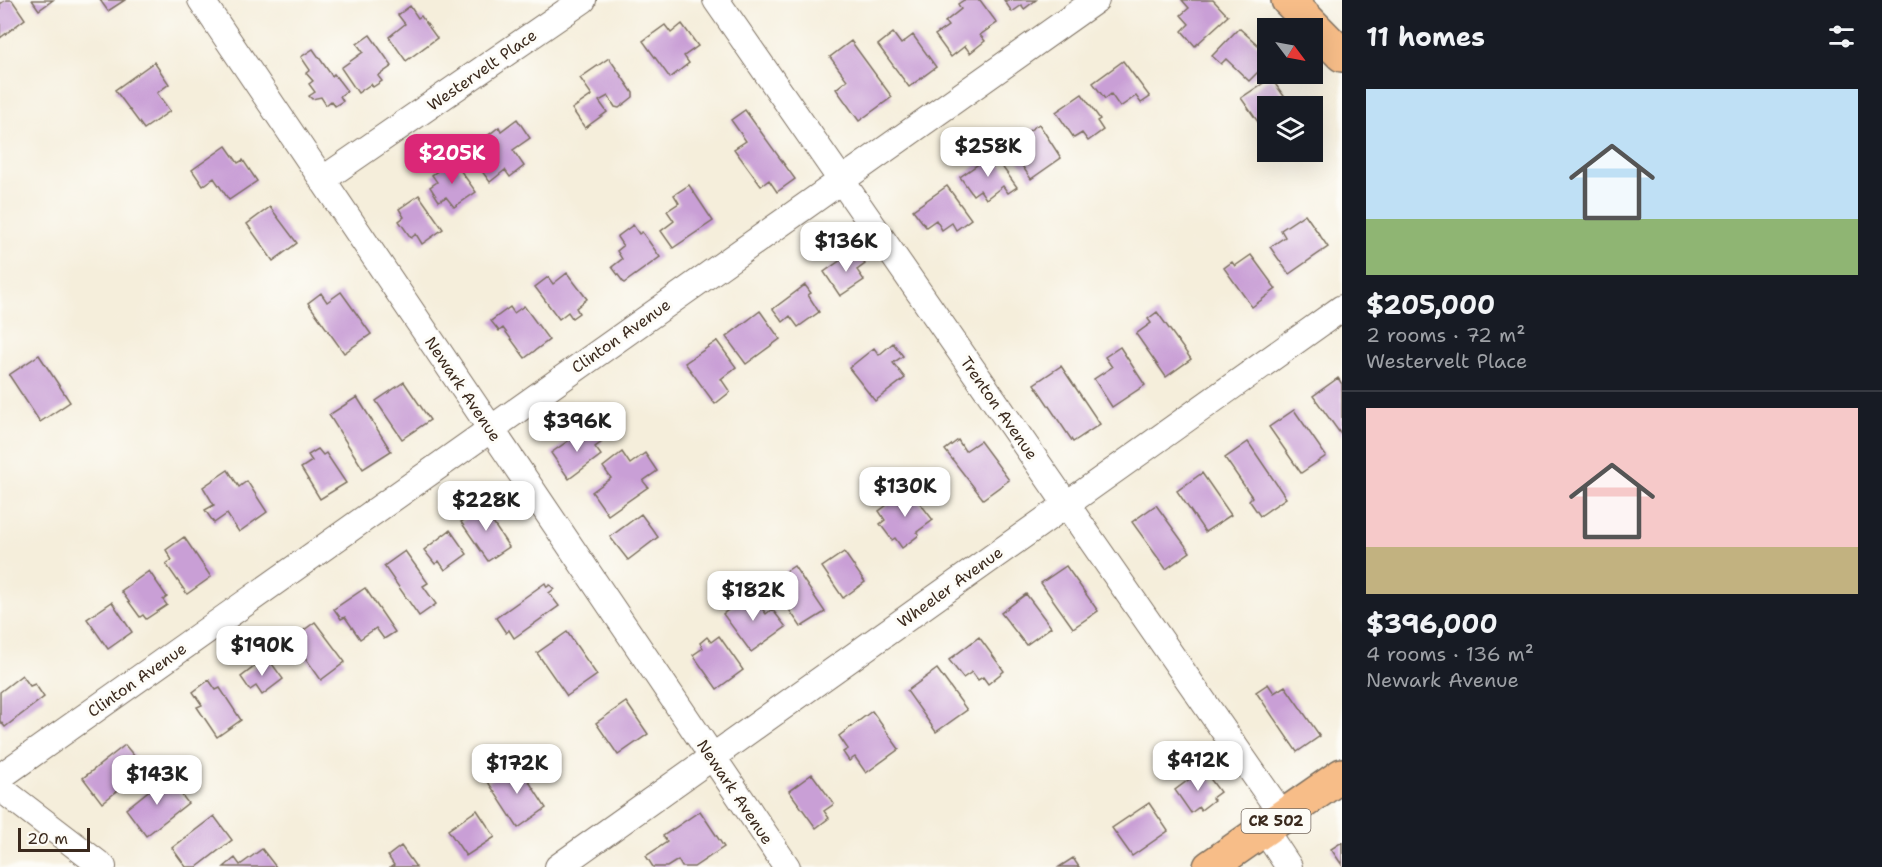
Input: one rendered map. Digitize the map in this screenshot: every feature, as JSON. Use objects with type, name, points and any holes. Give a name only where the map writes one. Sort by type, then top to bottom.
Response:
[{"type":"main road","points":[[1288,0],[1342,55]]},
{"type":"main road","name":"CR 502","points":[[1210,867],[1342,775]]},
{"type":"street","name":"Newark Avenue","points":[[201,0],[711,758],[787,867]]},
{"type":"street","name":"Westervelt Place","points":[[322,180],[583,0]]},
{"type":"street","name":"Trenton Avenue","points":[[716,0],[1066,504],[1273,823],[1289,867]]},
{"type":"street","name":"Clinton Avenue","points":[[0,777],[1096,0]]},
{"type":"street","name":"Wheeler Avenue","points":[[558,867],[1342,308]]},
{"type":"street","points":[[0,788],[103,867]]},
{"type":"building","points":[[6,0],[12,0],[25,19],[0,38],[0,4]]},
{"type":"building","points":[[32,0],[53,0],[39,10]]},
{"type":"building","points":[[100,0],[125,0],[108,11]]},
{"type":"building","points":[[964,0],[980,0],[997,23],[980,35],[985,41],[970,53],[965,46],[951,57],[935,35],[948,26],[945,22],[961,9],[958,4]]},
{"type":"building","points":[[1004,0],[1036,0],[1024,9],[1022,5],[1012,12]]},
{"type":"building","points":[[1182,0],[1213,0],[1228,16],[1195,46],[1182,31],[1189,24],[1181,15],[1189,8]]},
{"type":"building","points":[[410,6],[418,18],[421,16],[437,38],[406,61],[389,37],[405,24],[398,15]]},
{"type":"building","points":[[682,24],[698,46],[684,56],[689,63],[670,78],[643,41],[665,25],[671,33]]},
{"type":"building","points":[[1239,28],[1257,44],[1257,73],[1249,81],[1226,59],[1221,64],[1212,56]]},
{"type":"building","points":[[893,33],[901,44],[913,35],[936,67],[909,87],[878,45]]},
{"type":"building","points":[[370,35],[392,66],[378,76],[382,81],[373,87],[371,84],[358,93],[341,68],[363,52],[357,44]]},
{"type":"building","points":[[851,41],[892,97],[859,121],[836,89],[847,80],[830,57]]},
{"type":"building","points":[[313,49],[332,76],[334,74],[347,91],[340,96],[343,101],[335,106],[331,101],[326,105],[321,97],[312,99],[309,96],[315,92],[309,84],[313,81],[306,73],[310,70],[301,57]]},
{"type":"building","points":[[609,58],[633,93],[633,97],[619,108],[615,107],[608,96],[599,101],[607,112],[585,128],[572,109],[592,95],[580,78]]},
{"type":"building","points":[[1123,61],[1150,97],[1141,103],[1136,96],[1120,107],[1111,94],[1105,99],[1093,83]]},
{"type":"building","points":[[154,62],[169,84],[157,93],[170,111],[144,129],[115,90]]},
{"type":"building","points":[[1262,84],[1275,84],[1284,96],[1257,96],[1257,121],[1241,98]]},
{"type":"building","points":[[1082,94],[1100,119],[1097,121],[1103,130],[1088,141],[1082,133],[1074,138],[1056,112]]},
{"type":"building","points":[[745,110],[795,179],[777,192],[769,180],[761,186],[734,149],[746,141],[731,120]]},
{"type":"building","points":[[517,119],[530,138],[513,150],[524,166],[510,177],[505,170],[490,182],[469,154],[488,140],[486,137],[499,127],[501,131]]},
{"type":"building","points":[[1039,124],[1061,158],[1031,179],[1008,145]]},
{"type":"building","points":[[226,146],[238,163],[243,160],[257,181],[229,200],[214,178],[203,186],[192,170]]},
{"type":"building","points":[[993,154],[1017,187],[1008,193],[1003,186],[986,199],[980,190],[973,195],[960,177]]},
{"type":"building","points":[[449,163],[453,170],[458,167],[476,192],[454,207],[446,197],[439,201],[430,187],[437,182],[432,175]]},
{"type":"building","points":[[689,185],[713,221],[673,248],[661,231],[674,221],[667,211],[679,203],[674,195]]},
{"type":"building","points":[[947,186],[971,219],[956,230],[952,223],[942,230],[936,220],[926,227],[913,210]]},
{"type":"building","points":[[419,195],[443,229],[422,244],[416,234],[411,238],[399,221],[404,217],[399,209]]},
{"type":"building","points":[[270,207],[297,243],[273,261],[247,224]]},
{"type":"building","points":[[1305,214],[1328,247],[1289,274],[1270,247],[1285,237],[1281,230]]},
{"type":"building","points":[[633,225],[639,234],[642,232],[660,257],[624,283],[612,267],[622,259],[617,251],[623,246],[617,237]]},
{"type":"building","points":[[855,250],[865,264],[857,270],[864,280],[840,296],[824,272]]},
{"type":"building","points":[[1251,255],[1276,289],[1252,307],[1224,268],[1232,262],[1235,266]]},
{"type":"building","points":[[567,273],[587,299],[576,308],[579,313],[572,318],[568,312],[559,319],[535,287],[548,277],[553,284]]},
{"type":"building","points":[[805,285],[811,293],[808,295],[819,312],[798,327],[790,316],[783,322],[773,309]]},
{"type":"building","points":[[341,292],[371,334],[344,353],[308,303],[321,293],[327,302]]},
{"type":"building","points":[[524,306],[549,340],[525,358],[503,328],[499,331],[491,321],[510,307],[514,313]]},
{"type":"building","points":[[760,311],[780,339],[746,364],[726,337]]},
{"type":"building","points":[[1157,312],[1191,359],[1166,377],[1136,334],[1151,323],[1148,319]]},
{"type":"building","points":[[717,341],[736,367],[721,379],[730,392],[715,404],[685,363]]},
{"type":"building","points":[[893,343],[903,356],[893,363],[905,378],[875,401],[849,368],[874,348],[879,355]]},
{"type":"building","points":[[1120,347],[1145,385],[1112,407],[1094,379],[1112,367],[1105,357]]},
{"type":"building","points":[[39,355],[70,402],[40,422],[9,375]]},
{"type":"building","points":[[1061,366],[1100,424],[1073,442],[1034,384]]},
{"type":"building","points":[[1338,378],[1342,384],[1342,436],[1313,396]]},
{"type":"building","points":[[404,382],[430,420],[402,439],[376,401]]},
{"type":"building","points":[[357,397],[391,451],[363,469],[329,415]]},
{"type":"building","points":[[1294,410],[1326,456],[1301,473],[1269,427]]},
{"type":"building","points":[[585,429],[591,439],[597,435],[602,442],[595,447],[601,455],[569,479],[551,453]]},
{"type":"building","points":[[958,440],[965,451],[980,441],[1009,480],[983,499],[945,450]]},
{"type":"building","points":[[1248,442],[1286,498],[1260,516],[1249,500],[1252,497],[1225,458]]},
{"type":"building","points":[[318,449],[323,455],[326,453],[346,483],[320,499],[301,468],[312,461],[308,455]]},
{"type":"building","points":[[622,452],[630,464],[645,453],[657,471],[643,481],[648,487],[608,515],[592,492],[611,478],[603,467]]},
{"type":"building","points":[[228,470],[239,487],[247,481],[267,512],[239,532],[227,514],[214,523],[205,510],[214,505],[203,487]]},
{"type":"building","points":[[1202,473],[1231,515],[1205,532],[1177,491]]},
{"type":"building","points":[[909,489],[933,520],[917,532],[919,535],[902,548],[895,538],[892,540],[880,524],[885,520],[879,511]]},
{"type":"building","points":[[488,504],[499,519],[493,523],[509,547],[488,561],[461,522]]},
{"type":"building","points":[[1156,505],[1190,552],[1166,569],[1132,522]]},
{"type":"building","points":[[641,514],[658,537],[628,560],[610,537]]},
{"type":"building","points":[[450,530],[467,554],[445,570],[439,561],[435,564],[424,550]]},
{"type":"building","points":[[184,537],[211,577],[187,594],[166,564],[172,560],[166,550]]},
{"type":"building","points":[[405,551],[428,583],[423,586],[436,604],[419,616],[384,566]]},
{"type":"building","points":[[844,552],[865,582],[843,598],[822,567]]},
{"type":"building","points":[[794,566],[825,612],[801,627],[770,582]]},
{"type":"building","points":[[1066,566],[1098,611],[1073,628],[1041,583]]},
{"type":"building","points":[[149,571],[167,597],[163,600],[167,605],[146,619],[143,615],[140,617],[121,591]]},
{"type":"building","points":[[545,583],[547,587],[550,585],[554,589],[549,593],[559,606],[514,638],[509,630],[506,633],[496,618]]},
{"type":"building","points":[[365,588],[395,632],[384,639],[376,628],[360,639],[345,617],[341,619],[334,609]]},
{"type":"building","points":[[751,593],[766,614],[772,609],[786,627],[751,652],[723,614]]},
{"type":"building","points":[[1026,594],[1051,627],[1026,645],[1001,613]]},
{"type":"building","points":[[112,602],[132,632],[108,649],[87,619]]},
{"type":"building","points":[[315,622],[345,662],[321,680],[292,639]]},
{"type":"building","points":[[567,632],[597,675],[567,696],[537,653]]},
{"type":"building","points":[[719,636],[743,670],[717,689],[693,655],[703,648],[700,643],[707,637],[711,642]]},
{"type":"building","points":[[979,637],[1004,671],[988,684],[983,677],[978,680],[972,672],[963,678],[949,660]]},
{"type":"building","points":[[267,657],[283,679],[262,695],[256,686],[250,690],[241,677]]},
{"type":"building","points":[[937,669],[967,710],[936,732],[907,691]]},
{"type":"building","points":[[22,675],[30,686],[35,684],[44,697],[5,727],[0,721],[0,692]]},
{"type":"building","points":[[209,680],[216,690],[220,688],[241,720],[217,737],[197,707],[202,705],[193,692]]},
{"type":"building","points":[[1268,684],[1274,693],[1285,686],[1320,736],[1297,752],[1256,692]]},
{"type":"building","points":[[626,702],[648,734],[618,755],[596,723]]},
{"type":"building","points":[[872,711],[899,749],[866,773],[855,757],[849,761],[843,752],[848,749],[839,736]]},
{"type":"building","points":[[125,745],[145,769],[102,803],[83,778]]},
{"type":"building","points":[[517,763],[546,808],[518,828],[488,782]]},
{"type":"building","points":[[1203,769],[1220,792],[1201,810],[1199,807],[1191,813],[1175,790]]},
{"type":"building","points":[[812,774],[834,804],[824,811],[829,818],[816,828],[789,791]]},
{"type":"building","points":[[167,776],[188,803],[146,836],[126,809]]},
{"type":"building","points":[[1149,803],[1168,831],[1132,856],[1112,828]]},
{"type":"building","points":[[477,810],[495,837],[466,856],[448,830]]},
{"type":"building","points":[[700,811],[724,847],[694,867],[682,867],[678,860],[667,867],[653,867],[646,856],[667,842],[663,836]]},
{"type":"building","points":[[214,816],[232,840],[197,867],[186,867],[172,848]]},
{"type":"building","points":[[1342,842],[1342,865],[1331,849]]},
{"type":"building","points":[[401,846],[416,867],[391,867],[394,865],[388,856]]},
{"type":"building","points":[[262,849],[276,867],[224,867],[235,858],[240,865]]},
{"type":"building","points":[[1073,858],[1079,867],[1059,867]]}]
